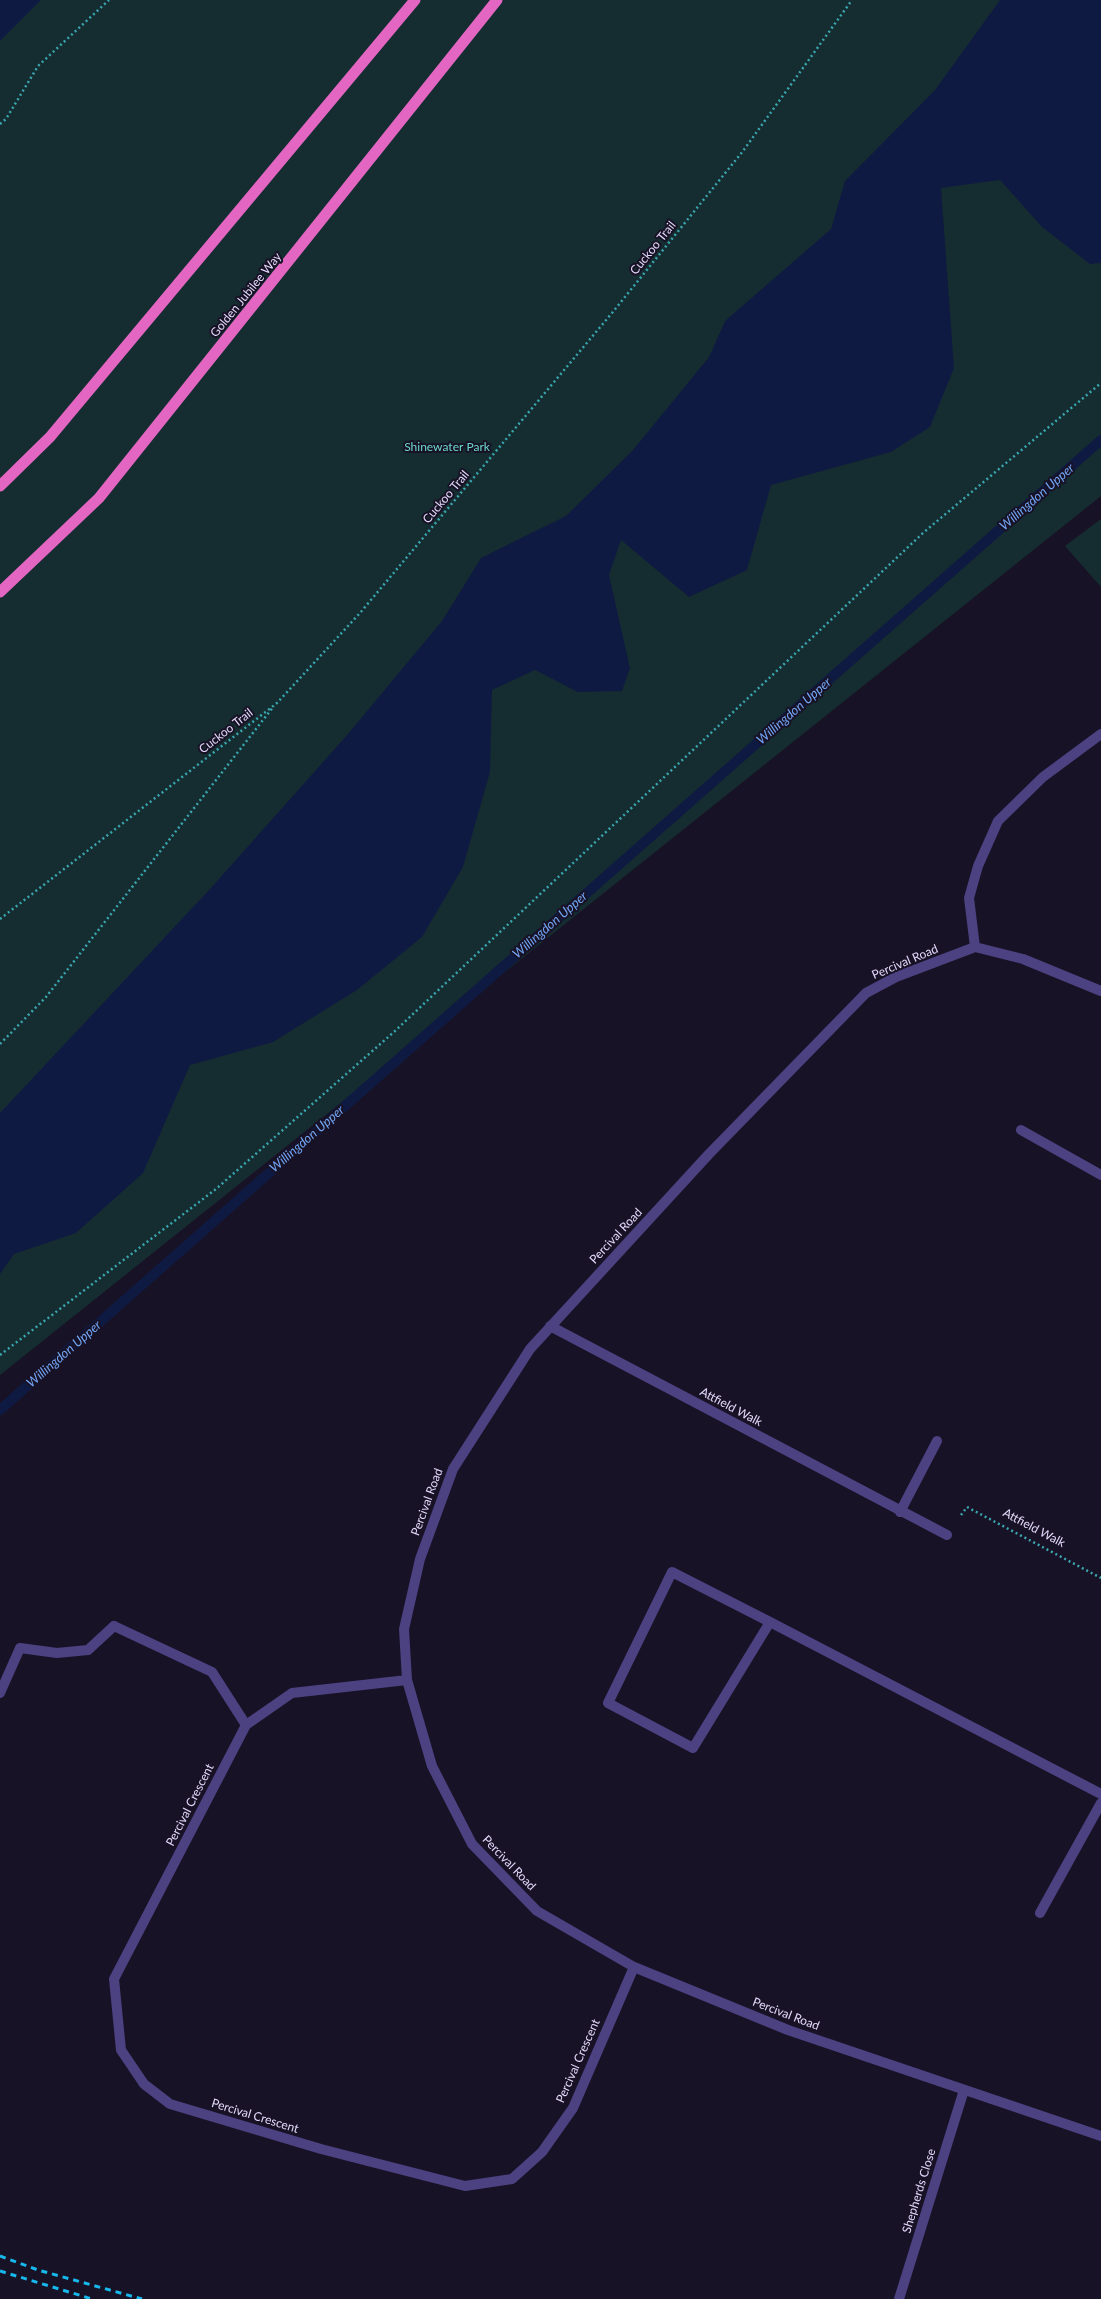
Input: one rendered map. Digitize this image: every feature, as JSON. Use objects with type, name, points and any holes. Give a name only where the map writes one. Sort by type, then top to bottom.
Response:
[{"type":"highway","points":[[0,486],[50,437],[415,0]]},
{"type":"highway","name":"Golden Jubilee Way","points":[[0,592],[99,498],[497,0]]},
{"type":"street","points":[[1101,734],[1043,777],[998,821],[978,866],[969,898],[975,947],[1023,959],[1101,991]]},
{"type":"street","name":"Percival Road","points":[[975,947],[896,977],[866,993],[709,1154],[530,1349],[453,1469],[420,1559],[404,1629],[407,1680],[432,1766],[472,1844],[537,1911],[634,1967],[788,2030],[1101,2136]]},
{"type":"street","points":[[1021,1130],[1101,1175]]},
{"type":"street","name":"Attfield Walk","points":[[550,1326],[946,1535]]},
{"type":"street","points":[[900,1512],[937,1441]]},
{"type":"street","points":[[770,1622],[693,1748],[608,1703],[672,1572],[770,1622],[1101,1794]]},
{"type":"street","points":[[0,1693],[20,1648],[57,1653],[88,1650],[114,1626],[212,1672],[246,1725]]},
{"type":"street","name":"Percival Crescent","points":[[407,1680],[292,1693],[246,1725],[114,1979],[121,2050],[144,2084],[170,2104],[321,2150],[465,2186],[512,2179],[542,2152],[573,2108],[634,1967]]},
{"type":"street","points":[[1040,1913],[1101,1803]]},
{"type":"street","name":"Shepherds Close","points":[[899,2299],[964,2090]]},
{"type":"path","points":[[0,124],[6,119],[38,66],[109,0]]},
{"type":"path","name":"Cuckoo Trail","points":[[0,919],[277,702],[360,613],[612,314],[743,151],[852,0]]},
{"type":"path","points":[[0,1355],[228,1178],[395,1031],[924,533],[1101,383]]},
{"type":"path","points":[[0,1044],[46,997],[277,702]]},
{"type":"path","name":"Attfield Walk","points":[[946,1535],[967,1507],[1101,1578]]},
{"type":"green space","name":"Shinewater Park","points":[[0,0],[1101,0],[1101,496],[0,1375]]},
{"type":"green space","points":[[1101,519],[1101,587],[1065,546]]},
{"type":"water","points":[[0,0],[41,0],[0,41]]},
{"type":"water","points":[[1000,0],[1101,0],[1101,263],[1090,264],[1042,227],[1000,180],[941,188],[954,368],[930,427],[891,452],[771,485],[747,570],[689,597],[621,540],[609,575],[630,668],[622,691],[578,692],[535,670],[492,690],[490,772],[463,867],[422,937],[357,990],[273,1042],[190,1065],[143,1173],[76,1233],[14,1254],[0,1274],[0,1113],[210,889],[348,734],[442,621],[481,558],[566,516],[633,450],[709,357],[725,321],[831,229],[845,181],[935,90]]},
{"type":"waterway","name":"Willingdon Upper","points":[[0,1410],[1101,440]]},
{"type":"railway","points":[[0,2256],[38,2270],[142,2299]]},
{"type":"railway","points":[[0,2271],[92,2299]]}]
